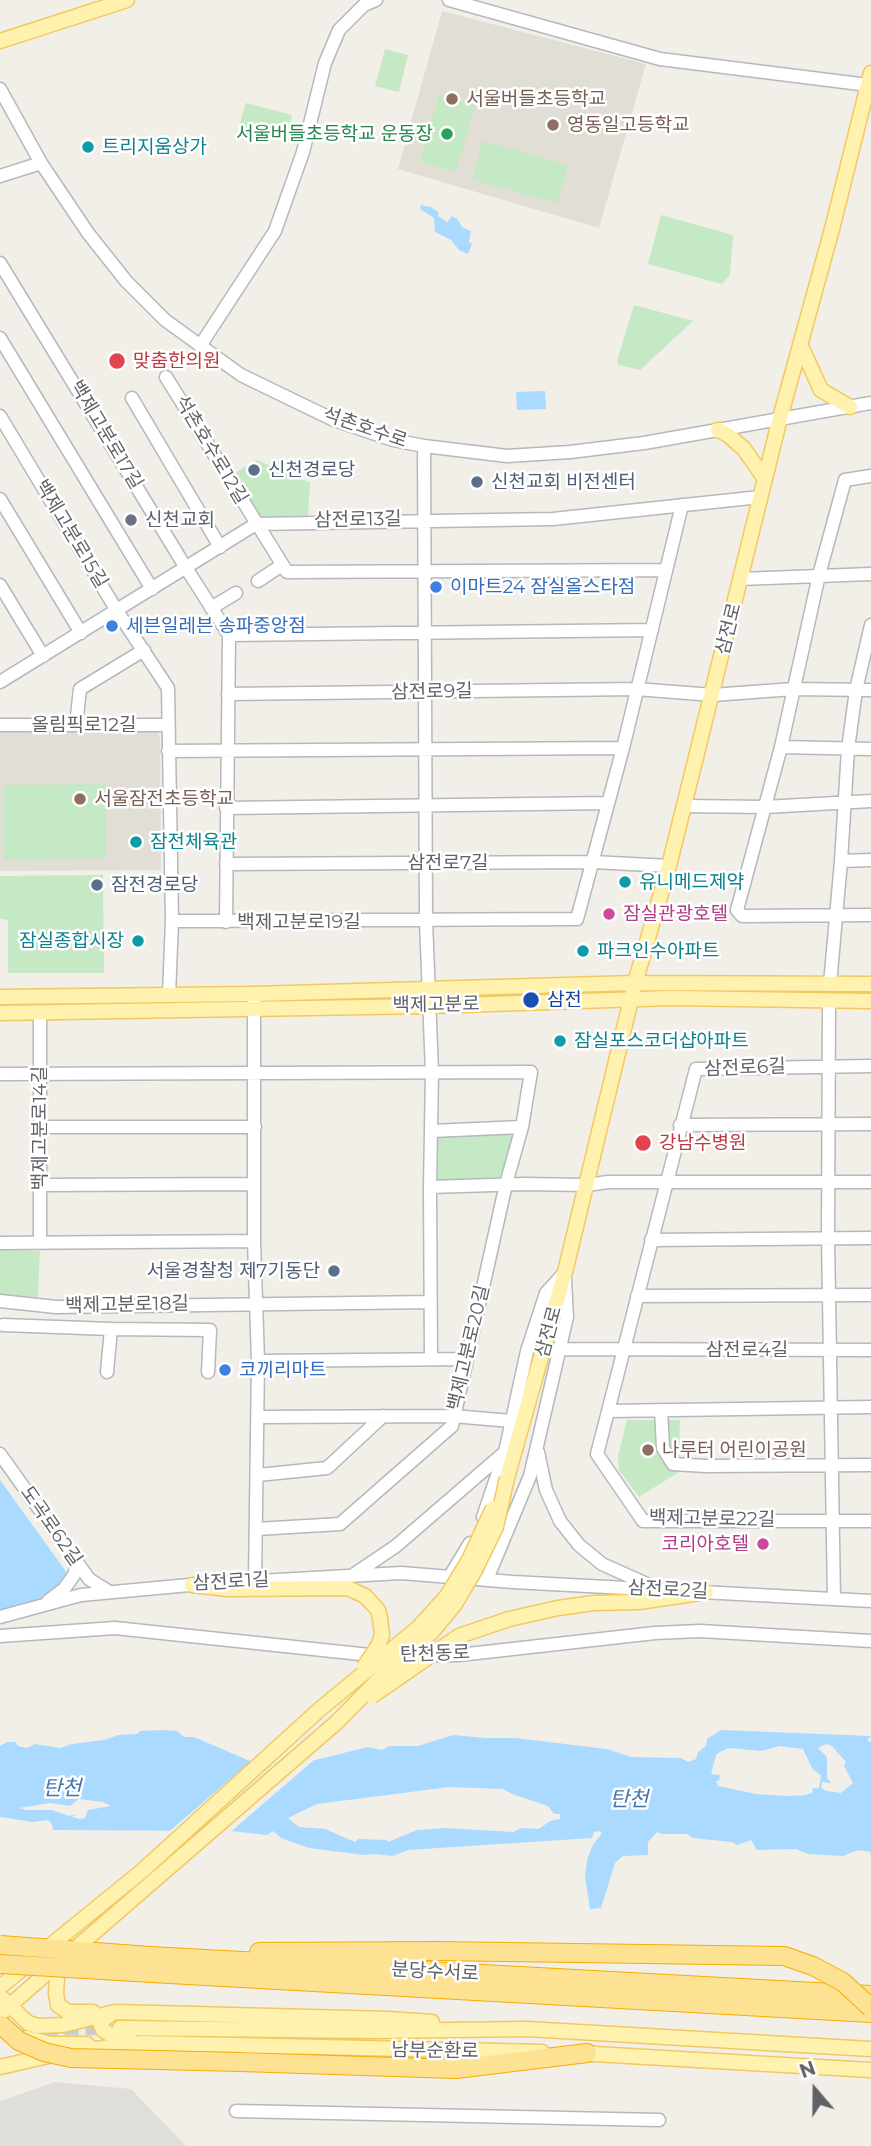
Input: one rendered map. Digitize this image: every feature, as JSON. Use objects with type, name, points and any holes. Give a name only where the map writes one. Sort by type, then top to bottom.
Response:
[{"type":"highway","name":"분당수서로","points":[[0,1945],[777,1999],[871,2010]]},
{"type":"highway","points":[[150,1956],[302,1950],[784,1956],[813,1966],[842,1982],[871,2010]]},
{"type":"highway","name":"분당수서로","points":[[0,1964],[777,1999],[871,1995]]},
{"type":"highway","points":[[0,2024],[19,2040],[44,2052],[71,2058],[456,2069],[587,2053]]},
{"type":"main road","points":[[0,41],[127,0]]},
{"type":"main road","name":"삼전로","points":[[507,1478],[565,1272],[635,983],[669,866],[780,418],[869,79]]},
{"type":"main road","points":[[800,344],[821,390],[850,407]]},
{"type":"main road","points":[[718,430],[744,449],[765,479]]},
{"type":"main road","name":"백제고분로","points":[[0,1013],[40,1013],[429,989],[635,983],[871,984]]},
{"type":"main road","name":"백제고분로","points":[[0,997],[170,995],[254,1001],[430,1006],[633,999],[871,1001]]},
{"type":"main road","points":[[319,1710],[418,1628],[447,1596],[469,1560],[507,1478]]},
{"type":"main road","points":[[337,1722],[382,1676],[431,1633],[455,1604],[496,1527],[507,1478]]},
{"type":"main road","points":[[0,1987],[142,1871],[319,1710],[364,1668],[382,1635],[379,1610],[365,1596],[348,1588],[228,1589],[192,1585]]},
{"type":"main road","points":[[2,2008],[60,1962],[337,1722],[459,1636],[509,1619],[558,1608],[594,1603],[639,1602],[706,1592]]},
{"type":"main road","points":[[60,1962],[55,1993],[61,2009],[68,2012],[388,2019],[527,2029]]},
{"type":"main road","points":[[2,2008],[38,2026],[63,2025],[115,2012]]},
{"type":"main road","points":[[2,2008],[22,2036],[51,2044],[141,2043]]},
{"type":"main road","points":[[115,2012],[100,2022],[103,2030],[113,2036],[141,2043]]},
{"type":"main road","name":"남부순환로","points":[[120,2028],[364,2031],[527,2029],[871,2049]]},
{"type":"main road","name":"남부순환로","points":[[0,2067],[35,2058],[141,2043],[587,2053],[871,2070]]},
{"type":"street","points":[[200,346],[275,231],[303,152],[325,63],[340,30],[364,5],[376,0]]},
{"type":"street","points":[[449,0],[660,59],[869,79]]},
{"type":"street","name":"석촌호수로","points":[[0,89],[41,163],[88,233],[126,281],[165,320],[241,374],[334,420],[393,440],[507,456],[644,443],[871,403]]},
{"type":"street","points":[[0,176],[41,163]]},
{"type":"street","name":"백제고분로17길","points":[[0,263],[4,278],[229,635]]},
{"type":"street","points":[[0,338],[152,589]]},
{"type":"street","name":"석촌호수로12길","points":[[166,377],[256,524]]},
{"type":"street","points":[[132,398],[220,547]]},
{"type":"street","name":"백제고분로15길","points":[[0,416],[117,611],[168,688],[172,921],[170,995]]},
{"type":"street","points":[[424,446],[426,921],[429,989]]},
{"type":"street","points":[[871,476],[845,480],[819,575],[781,747],[737,910],[742,916],[871,915]]},
{"type":"street","name":"삼전로13길","points":[[256,524],[424,519],[553,519],[760,497]]},
{"type":"street","points":[[0,499],[81,633]]},
{"type":"street","points":[[593,862],[682,505]]},
{"type":"street","points":[[0,665],[4,680],[256,524],[287,572],[666,570]]},
{"type":"street","points":[[258,581],[282,565]]},
{"type":"street","points":[[741,579],[871,574]]},
{"type":"street","points":[[0,585],[43,656]]},
{"type":"street","points":[[211,608],[236,593]]},
{"type":"street","points":[[830,984],[848,748],[856,690],[871,629]]},
{"type":"street","points":[[226,922],[229,635],[652,630]]},
{"type":"street","points":[[76,725],[80,689],[144,650]]},
{"type":"street","name":"삼전로9길","points":[[228,694],[636,689],[713,695],[793,689],[871,690]]},
{"type":"street","name":"올림픽로12길","points":[[0,725],[168,725]]},
{"type":"street","points":[[781,747],[871,749]]},
{"type":"street","points":[[168,751],[623,748]]},
{"type":"street","points":[[684,806],[765,807],[871,801]]},
{"type":"street","points":[[226,808],[608,803]]},
{"type":"street","points":[[841,861],[871,860]]},
{"type":"street","name":"백제고분로19길","points":[[172,921],[577,919],[593,862]]},
{"type":"street","name":"삼전로7길","points":[[226,864],[593,862],[669,866]]},
{"type":"street","name":"백제고분로20길","points":[[429,989],[432,1073],[431,1359]]},
{"type":"street","points":[[830,1000],[828,1237],[834,1599]]},
{"type":"street","points":[[254,1001],[254,1241],[258,1361],[255,1581]]},
{"type":"street","name":"백제고분로14길","points":[[40,1013],[40,1243]]},
{"type":"street","points":[[828,1066],[871,1066]]},
{"type":"street","name":"삼전로6길","points":[[667,1182],[696,1069],[828,1066]]},
{"type":"street","name":"백제고분로20길","points":[[257,1529],[340,1524],[452,1426],[506,1184],[522,1128],[531,1072],[432,1073]]},
{"type":"street","points":[[0,1074],[432,1073]]},
{"type":"street","points":[[680,1125],[871,1124]]},
{"type":"street","points":[[40,1127],[255,1127]]},
{"type":"street","points":[[430,1131],[522,1128]]},
{"type":"street","points":[[430,1188],[506,1184],[587,1185],[608,1182],[871,1182]]},
{"type":"street","points":[[667,1182],[608,1411],[871,1407]]},
{"type":"street","points":[[40,1185],[254,1184]]},
{"type":"street","points":[[651,1240],[871,1238]]},
{"type":"street","points":[[0,1243],[254,1241]]},
{"type":"street","points":[[487,1579],[522,1497],[537,1447],[567,1317],[565,1272]]},
{"type":"street","points":[[450,1576],[467,1550],[487,1508],[505,1452],[527,1351],[546,1293],[565,1272]]},
{"type":"street","points":[[637,1296],[871,1295]]},
{"type":"street","name":"백제고분로18길","points":[[0,1301],[55,1307],[430,1302]]},
{"type":"street","points":[[3,1325],[210,1330],[208,1372]]},
{"type":"street","points":[[107,1372],[111,1329]]},
{"type":"street","name":"삼전로4길","points":[[561,1349],[871,1350]]},
{"type":"street","points":[[258,1361],[466,1359]]},
{"type":"street","points":[[661,1410],[663,1448],[673,1464],[871,1465]]},
{"type":"street","name":"백제고분로22길","points":[[608,1411],[597,1454],[643,1521],[871,1521]]},
{"type":"street","points":[[258,1475],[327,1468],[383,1416]]},
{"type":"street","points":[[258,1417],[453,1416],[511,1421]]},
{"type":"street","points":[[537,1447],[547,1490],[560,1521],[579,1545],[601,1564],[659,1589]]},
{"type":"street","points":[[351,1576],[396,1546],[505,1452]]},
{"type":"street","name":"도곡로62길","points":[[0,1454],[77,1564],[89,1579],[108,1592]]},
{"type":"street","points":[[44,1605],[64,1589],[74,1575],[77,1564]]},
{"type":"street","name":"삼전로1길","points":[[0,1617],[108,1592],[401,1573],[466,1578]]},
{"type":"street","name":"삼전로2길","points":[[466,1578],[871,1601]]},
{"type":"street","name":"탄천동로","points":[[0,1636],[115,1628],[380,1656],[460,1655],[655,1633],[700,1631],[871,1641]]},
{"type":"street","points":[[236,2111],[659,2120]]},
{"type":"shaded area","name":"영동일고등학교","points":[[442,11],[646,64],[599,228],[398,169]]},
{"type":"shaded area","name":"서울잠전초등학교","points":[[0,728],[154,728],[160,736],[161,870],[0,871]]},
{"type":"shaded area","points":[[55,2082],[131,2089],[186,2146],[0,2146],[0,2101]]},
{"type":"green space","points":[[385,49],[408,55],[399,92],[375,86]]},
{"type":"green space","name":"서울버들초등학교 운동장","points":[[439,95],[475,105],[456,172],[420,162]]},
{"type":"green space","points":[[246,103],[292,115],[286,139],[239,126]]},
{"type":"green space","points":[[483,141],[568,165],[557,203],[472,180]]},
{"type":"green space","points":[[661,215],[733,235],[730,274],[722,284],[648,264]]},
{"type":"green space","points":[[634,305],[693,321],[640,370],[619,365],[617,361]]},
{"type":"green space","points":[[257,460],[310,483],[308,517],[257,518],[231,475]]},
{"type":"green space","points":[[106,784],[106,858],[4,860],[3,785]]},
{"type":"green space","points":[[103,875],[104,973],[8,973],[8,920],[0,919],[0,876]]},
{"type":"green space","points":[[522,1127],[506,1184],[430,1187],[431,1131]]},
{"type":"green space","points":[[0,1250],[40,1251],[38,1297],[0,1296]]},
{"type":"green space","points":[[627,1420],[680,1420],[679,1454],[687,1467],[639,1497],[619,1470],[618,1456]]},
{"type":"water","points":[[421,205],[431,207],[447,222],[452,216],[463,228],[471,231],[469,242],[472,244],[468,254],[459,250],[451,240],[435,232],[434,218],[420,209]]},
{"type":"water","points":[[545,391],[546,409],[517,410],[516,392]]},
{"type":"water","points":[[0,1480],[67,1573],[52,1597],[0,1612]]},
{"type":"water","name":"탄천","points":[[721,1730],[871,1736],[867,1741],[871,1742],[871,1855],[870,1852],[858,1850],[843,1856],[808,1854],[796,1849],[757,1850],[751,1840],[737,1845],[732,1842],[693,1838],[687,1834],[657,1832],[648,1842],[648,1855],[623,1856],[615,1863],[601,1908],[590,1909],[585,1877],[587,1860],[602,1833],[598,1831],[594,1832],[592,1838],[408,1850],[393,1856],[309,1848],[281,1838],[273,1831],[267,1835],[231,1831],[53,1830],[48,1820],[33,1822],[0,1817],[0,1746],[15,1742],[18,1746],[27,1748],[35,1744],[60,1748],[118,1735],[137,1734],[140,1731],[177,1731],[184,1737],[194,1737],[250,1761],[315,1760],[368,1747],[382,1750],[389,1746],[418,1746],[453,1735],[515,1738],[607,1749],[631,1757],[681,1758],[688,1762],[696,1759],[698,1752],[706,1746],[707,1739]],"holes":[[[826,1744],[832,1746],[846,1762],[844,1766],[853,1783],[841,1793],[821,1788],[822,1782],[831,1783],[827,1778],[827,1757],[818,1748]],[[780,1746],[803,1749],[812,1768],[821,1776],[819,1788],[813,1788],[812,1793],[805,1795],[789,1796],[756,1794],[718,1786],[716,1781],[719,1781],[720,1775],[711,1774],[716,1755],[729,1748],[761,1751]],[[449,1787],[503,1789],[548,1806],[554,1814],[560,1814],[560,1819],[550,1821],[539,1829],[522,1828],[513,1832],[445,1828],[417,1830],[388,1842],[358,1839],[355,1842],[325,1829],[299,1827],[288,1818],[317,1804]],[[79,1799],[103,1802],[111,1806],[88,1810],[85,1818],[80,1819],[72,1817],[77,1814],[69,1816],[52,1810],[19,1808],[50,1803],[70,1806]]]},
{"type":"pier","points":[[321,1754],[227,1835],[165,1835],[255,1758]]},
{"type":"tunnel","points":[[2,2034],[29,2029],[111,2028]]},
{"type":"place","name":"서울버들초등학교","points":[[452,99]]},
{"type":"place","name":"영동일고등학교","points":[[553,125]]},
{"type":"place","name":"서울버들초등학교 운동장","points":[[447,134]]},
{"type":"place","name":"트리지움상가","points":[[88,147]]},
{"type":"place","name":"맞춤한의원","points":[[117,361]]},
{"type":"place","name":"신천경로당","points":[[254,470]]},
{"type":"place","name":"신천교회 비전센터","points":[[477,482]]},
{"type":"place","name":"신천교회","points":[[131,520]]},
{"type":"place","name":"이마트24 잠실올스타점","points":[[436,587]]},
{"type":"place","name":"세븐일레븐 송파중앙점","points":[[112,626]]},
{"type":"place","name":"서울잠전초등학교","points":[[80,799]]},
{"type":"place","name":"잠전체육관","points":[[136,842]]},
{"type":"place","name":"유니메드제약","points":[[625,882]]},
{"type":"place","name":"잠전경로당","points":[[97,885]]},
{"type":"place","name":"잠실관광호텔","points":[[609,914]]},
{"type":"place","name":"잠실종합시장","points":[[138,941]]},
{"type":"place","name":"파크인수아파트","points":[[583,951]]},
{"type":"place","name":"삼전","points":[[531,1000]]},
{"type":"place","name":"잠실포스코더샵아파트","points":[[560,1041]]},
{"type":"place","name":"강남수병원","points":[[643,1143]]},
{"type":"place","name":"서울경찰청 제7기동단","points":[[334,1271]]},
{"type":"place","name":"코끼리마트","points":[[225,1370]]},
{"type":"place","name":"나루터 어린이공원","points":[[648,1450]]},
{"type":"place","name":"코리아호텔","points":[[763,1544]]}]
